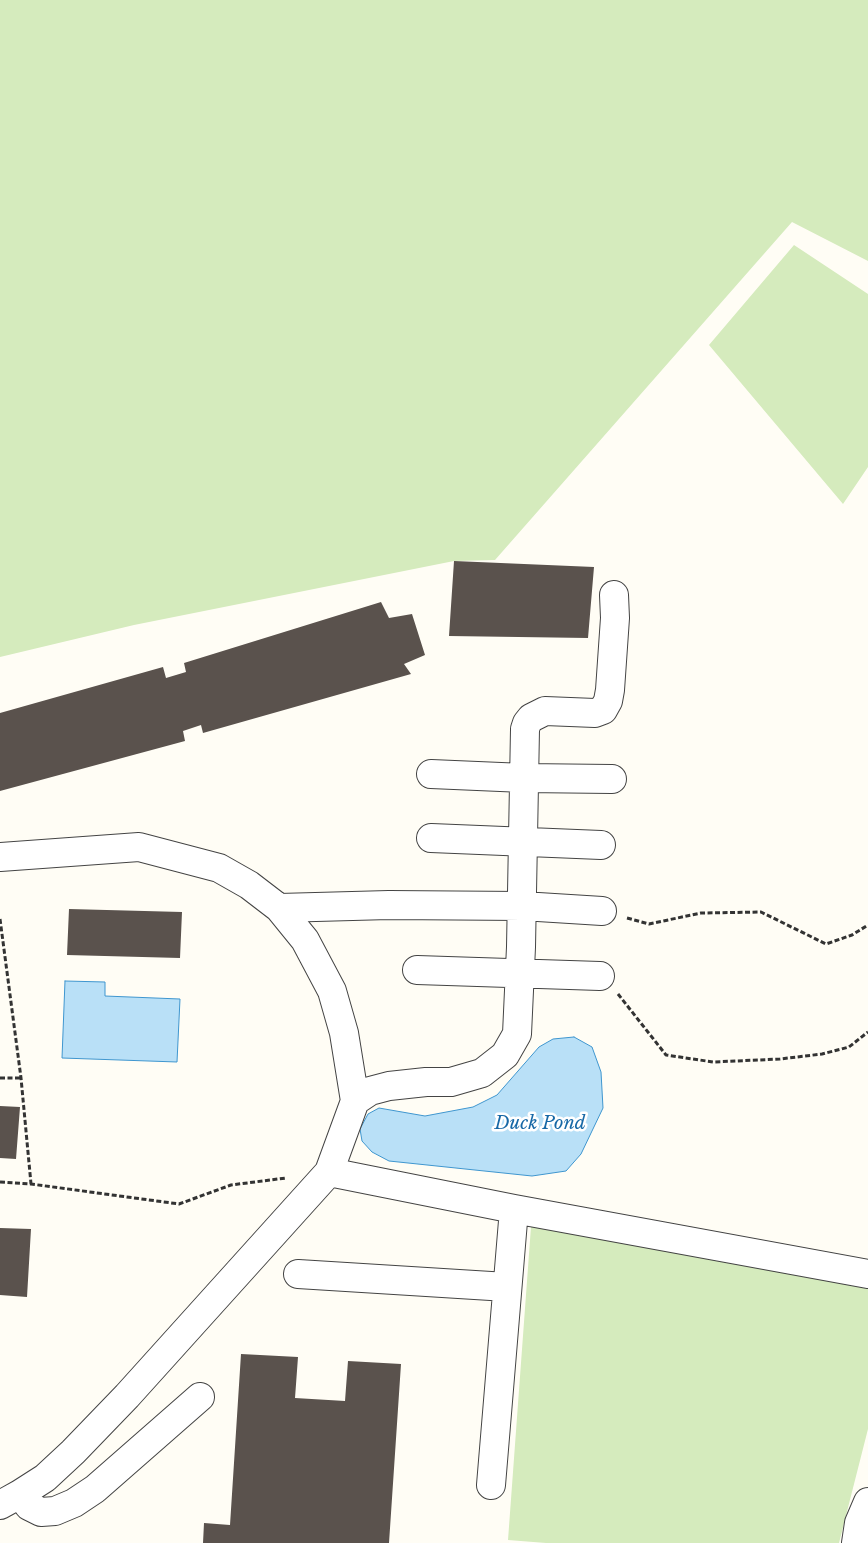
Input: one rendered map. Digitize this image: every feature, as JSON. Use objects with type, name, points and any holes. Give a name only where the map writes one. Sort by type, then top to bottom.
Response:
[{"type":"lane","points":[[355,1101],[370,1091],[389,1086],[426,1082],[451,1082],[482,1073],[506,1055],[517,1034],[522,906],[525,729],[531,718],[546,711],[595,713],[602,710],[608,701],[613,644],[614,595]]},
{"type":"lane","points":[[431,774],[612,779]]},
{"type":"lane","points":[[432,838],[601,845]]},
{"type":"lane","points":[[0,857],[139,847],[219,868],[249,885],[279,908],[305,940],[332,991],[344,1033],[355,1101],[329,1172],[93,1431],[45,1478],[10,1500]]},
{"type":"lane","points":[[279,908],[389,905],[522,906],[602,911]]},
{"type":"lane","points":[[417,970],[600,976]]},
{"type":"lane","points":[[329,1172],[514,1210],[868,1274]]},
{"type":"lane","points":[[491,1485],[514,1210]]},
{"type":"lane","points":[[298,1274],[507,1287]]},
{"type":"lane","points":[[10,1500],[41,1512],[55,1511],[74,1503],[95,1489],[200,1396]]},
{"type":"lane","points":[[856,1543],[859,1523],[868,1502]]},
{"type":"path","points":[[602,911],[650,924],[701,913],[761,912],[826,944],[852,935],[868,925]]},
{"type":"path","points":[[0,919],[21,1078],[31,1184]]},
{"type":"path","points":[[600,976],[626,1002],[666,1055],[713,1062],[780,1059],[822,1054],[849,1047],[868,1032]]},
{"type":"path","points":[[0,1078],[21,1078]]},
{"type":"path","points":[[0,1182],[31,1184],[180,1204],[231,1185],[329,1172]]},
{"type":"green space","points":[[0,0],[868,0],[868,261],[792,222],[495,560],[454,561],[134,625],[0,657]]},
{"type":"green space","points":[[794,245],[868,294],[868,467],[843,504],[709,345]]},
{"type":"green space","points":[[532,1213],[868,1287],[868,1429],[839,1543],[546,1543],[508,1540]]},
{"type":"water","points":[[65,981],[105,982],[105,996],[180,999],[177,1062],[62,1058]]},
{"type":"water","name":"Duck Pond","points":[[574,1037],[592,1047],[601,1072],[603,1108],[581,1154],[566,1171],[532,1176],[389,1161],[372,1152],[362,1141],[360,1129],[368,1114],[379,1108],[425,1116],[473,1107],[497,1095],[539,1047],[553,1039]]},
{"type":"building","points":[[454,561],[594,567],[588,638],[449,636]]},
{"type":"building","points":[[381,602],[389,618],[412,614],[425,655],[404,664],[411,674],[203,733],[201,725],[183,731],[185,741],[0,791],[0,713],[163,667],[166,678],[186,672],[184,663]]},
{"type":"building","points":[[69,909],[182,912],[180,958],[67,955]]},
{"type":"building","points":[[0,1106],[20,1107],[16,1159],[0,1158]]},
{"type":"building","points":[[0,1228],[31,1229],[27,1297],[0,1295]]},
{"type":"building","points":[[241,1354],[298,1357],[295,1398],[345,1401],[348,1361],[401,1364],[389,1543],[203,1543],[204,1523],[230,1525]]}]
